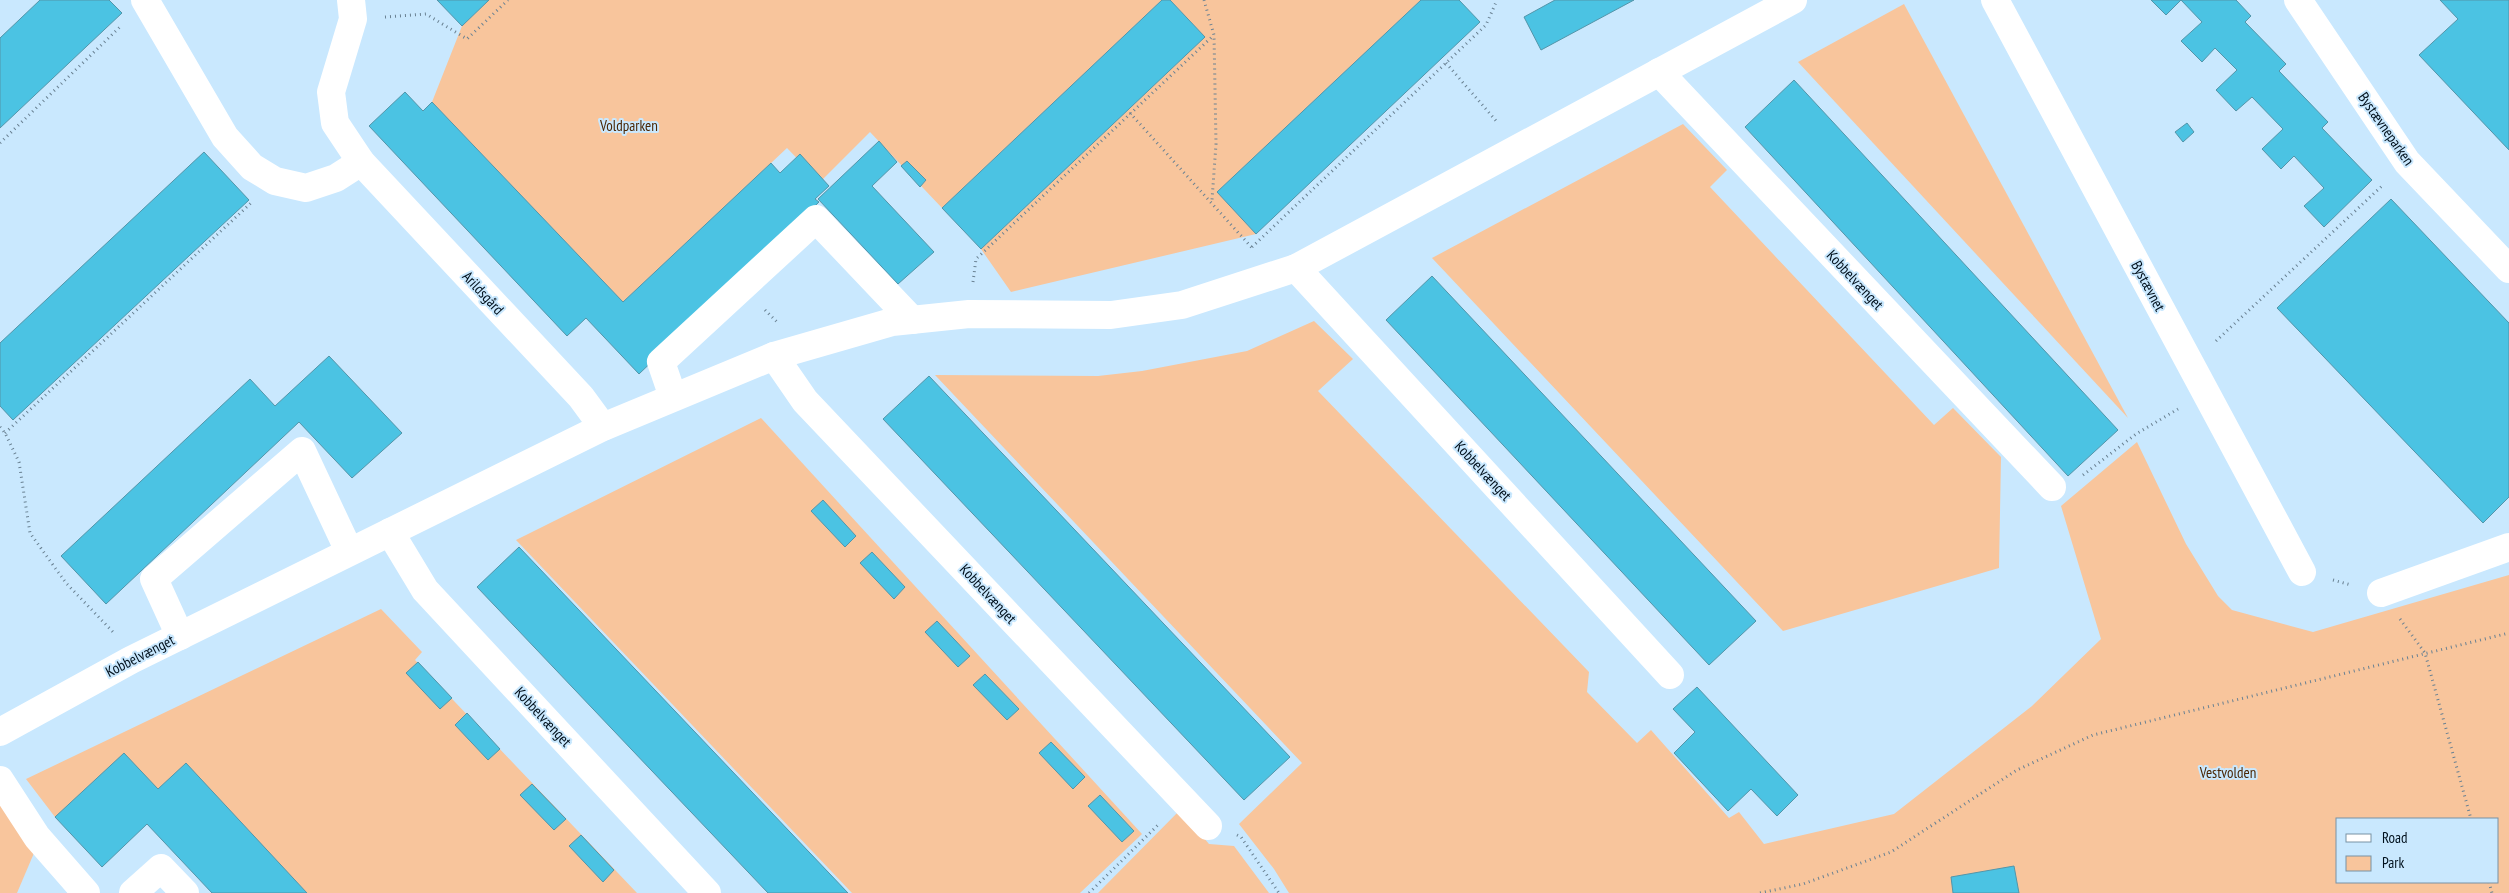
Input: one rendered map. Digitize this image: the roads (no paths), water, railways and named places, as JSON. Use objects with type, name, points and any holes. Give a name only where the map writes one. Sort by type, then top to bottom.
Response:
[{"type":"street","name":"Kobbelvænget","points":[[0,732],[131,660],[602,427],[774,356],[892,322],[969,314],[1111,315],[1182,305],[1286,272],[1793,0]]},
{"type":"street","name":"Bystævnet","points":[[1995,0],[2204,394],[2302,572]]},
{"type":"street","name":"Bystævneparken","points":[[2298,0],[2407,162],[2509,269]]},
{"type":"street","points":[[146,1],[225,136],[252,167],[275,181],[306,188],[336,178],[361,162]]},
{"type":"street","name":"Arildsgård","points":[[352,10],[331,92],[335,123],[361,162],[581,397],[602,427]]},
{"type":"street","name":"Kobbelvænget","points":[[1659,72],[2052,487]]},
{"type":"street","points":[[673,397],[661,362],[816,219],[912,320]]},
{"type":"street","name":"Kobbelvænget","points":[[1286,272],[1670,674]]},
{"type":"street","name":"Kobbelvænget","points":[[774,356],[805,401],[1208,826]]},
{"type":"street","points":[[180,636],[154,579],[302,451],[350,552]]},
{"type":"street","name":"Kobbelvænget","points":[[390,532],[425,590],[707,893]]},
{"type":"street","points":[[2381,593],[2509,547]]},
{"type":"street","points":[[0,780],[37,837],[86,893]]},
{"type":"street","points":[[133,893],[161,868],[185,893]]},
{"type":"park label","name":"Voldparken","points":[[629,126]]},
{"type":"park label","name":"Vestvolden","points":[[2228,773]]}]
